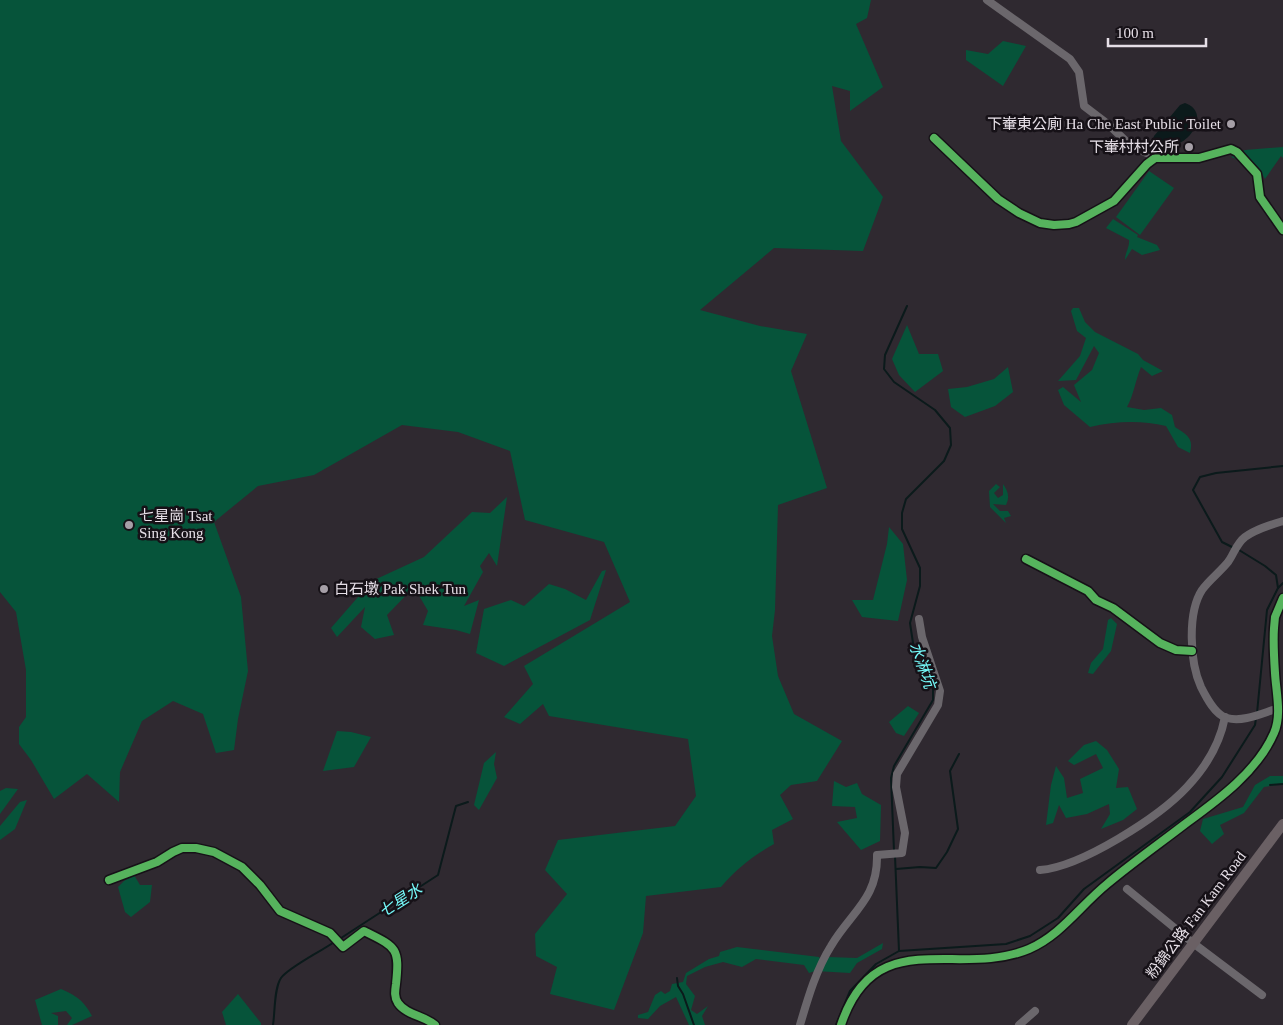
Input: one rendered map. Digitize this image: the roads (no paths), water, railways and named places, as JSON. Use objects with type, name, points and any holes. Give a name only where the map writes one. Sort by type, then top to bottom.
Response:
[{"type":"main road","name":"粉錦公路 Fan Kam Road","points":[[1132,1025],[1283,824]]},
{"type":"street","points":[[987,0],[1070,59],[1080,72],[1084,106],[1109,125],[1131,146],[1158,158],[1199,158],[1228,148],[1234,150],[1257,174],[1260,197],[1283,230]]},
{"type":"street","points":[[934,138],[1008,207],[1032,220],[1054,225],[1076,222],[1109,205],[1147,164],[1158,158]]},
{"type":"street","points":[[1280,708],[1236,719],[1225,718],[1217,711],[1203,692],[1197,677],[1192,651],[1194,608],[1198,596],[1207,583],[1225,565],[1243,538],[1252,532],[1283,521]]},
{"type":"street","points":[[1026,558],[1088,591],[1100,602],[1113,608],[1160,643],[1176,650],[1192,651]]},
{"type":"street","points":[[842,1025],[846,1012],[858,992],[874,975],[904,961],[1002,957],[1029,949],[1056,934],[1111,881],[1234,786],[1271,739],[1276,728],[1280,708],[1273,648],[1274,628],[1275,617],[1283,598]]},
{"type":"street","points":[[800,1025],[817,976],[830,946],[873,888],[877,855],[902,853],[905,833],[896,787],[897,774],[940,699],[940,691],[922,637],[919,619]]},
{"type":"street","points":[[1040,870],[1064,865],[1098,850],[1121,838],[1171,802],[1189,785],[1212,753],[1221,734],[1225,718]]},
{"type":"street","points":[[109,880],[157,862],[182,848],[196,848],[214,852],[242,867],[260,885],[280,911],[330,933],[343,947],[364,931],[389,944],[398,956],[395,992],[398,1002],[404,1009],[436,1025]]},
{"type":"street","points":[[1126,889],[1262,995]]},
{"type":"street","points":[[1019,1025],[1034,1011]]},
{"type":"waterway","name":"水淋坑","points":[[894,851],[891,778],[894,766],[933,700],[933,687],[913,643],[910,623],[920,586],[920,568],[902,529],[902,513],[906,499],[944,461],[951,445],[950,428],[935,410],[894,382],[884,369],[885,355],[907,306]]},
{"type":"waterway","points":[[1234,548],[1222,542],[1193,490],[1200,477],[1216,473],[1283,466]]},
{"type":"waterway","points":[[1239,550],[1276,575],[1278,588]]},
{"type":"waterway","points":[[1257,713],[1267,610],[1278,588],[1283,583]]},
{"type":"waterway","points":[[836,1025],[850,991],[876,964],[899,951],[1006,944],[1030,936],[1058,918],[1084,889],[1190,812],[1222,777],[1255,725],[1256,718]]},
{"type":"waterway","points":[[896,869],[936,868],[947,852],[958,829],[950,771],[959,754]]},
{"type":"waterway","points":[[1270,785],[1283,784]]},
{"type":"waterway","name":"七星水","points":[[338,940],[438,875],[456,806],[468,802]]},
{"type":"waterway","name":"水淋坑","points":[[895,856],[899,951]]},
{"type":"waterway","name":"七星水","points":[[273,1025],[276,994],[281,978],[291,969],[334,942]]},
{"type":"waterway","points":[[677,978],[678,986],[683,994],[694,1025]]},
{"type":"place","name":"下輋東公廁 Ha Che East Public Toilet","points":[[1231,124]]},
{"type":"place","name":"下輋村村公所","points":[[1189,147]]},
{"type":"place","name":"七星崗 Tsat Sing Kong","points":[[129,525]]},
{"type":"place","name":"白石墩 Pak Shek Tun","points":[[324,589]]}]
